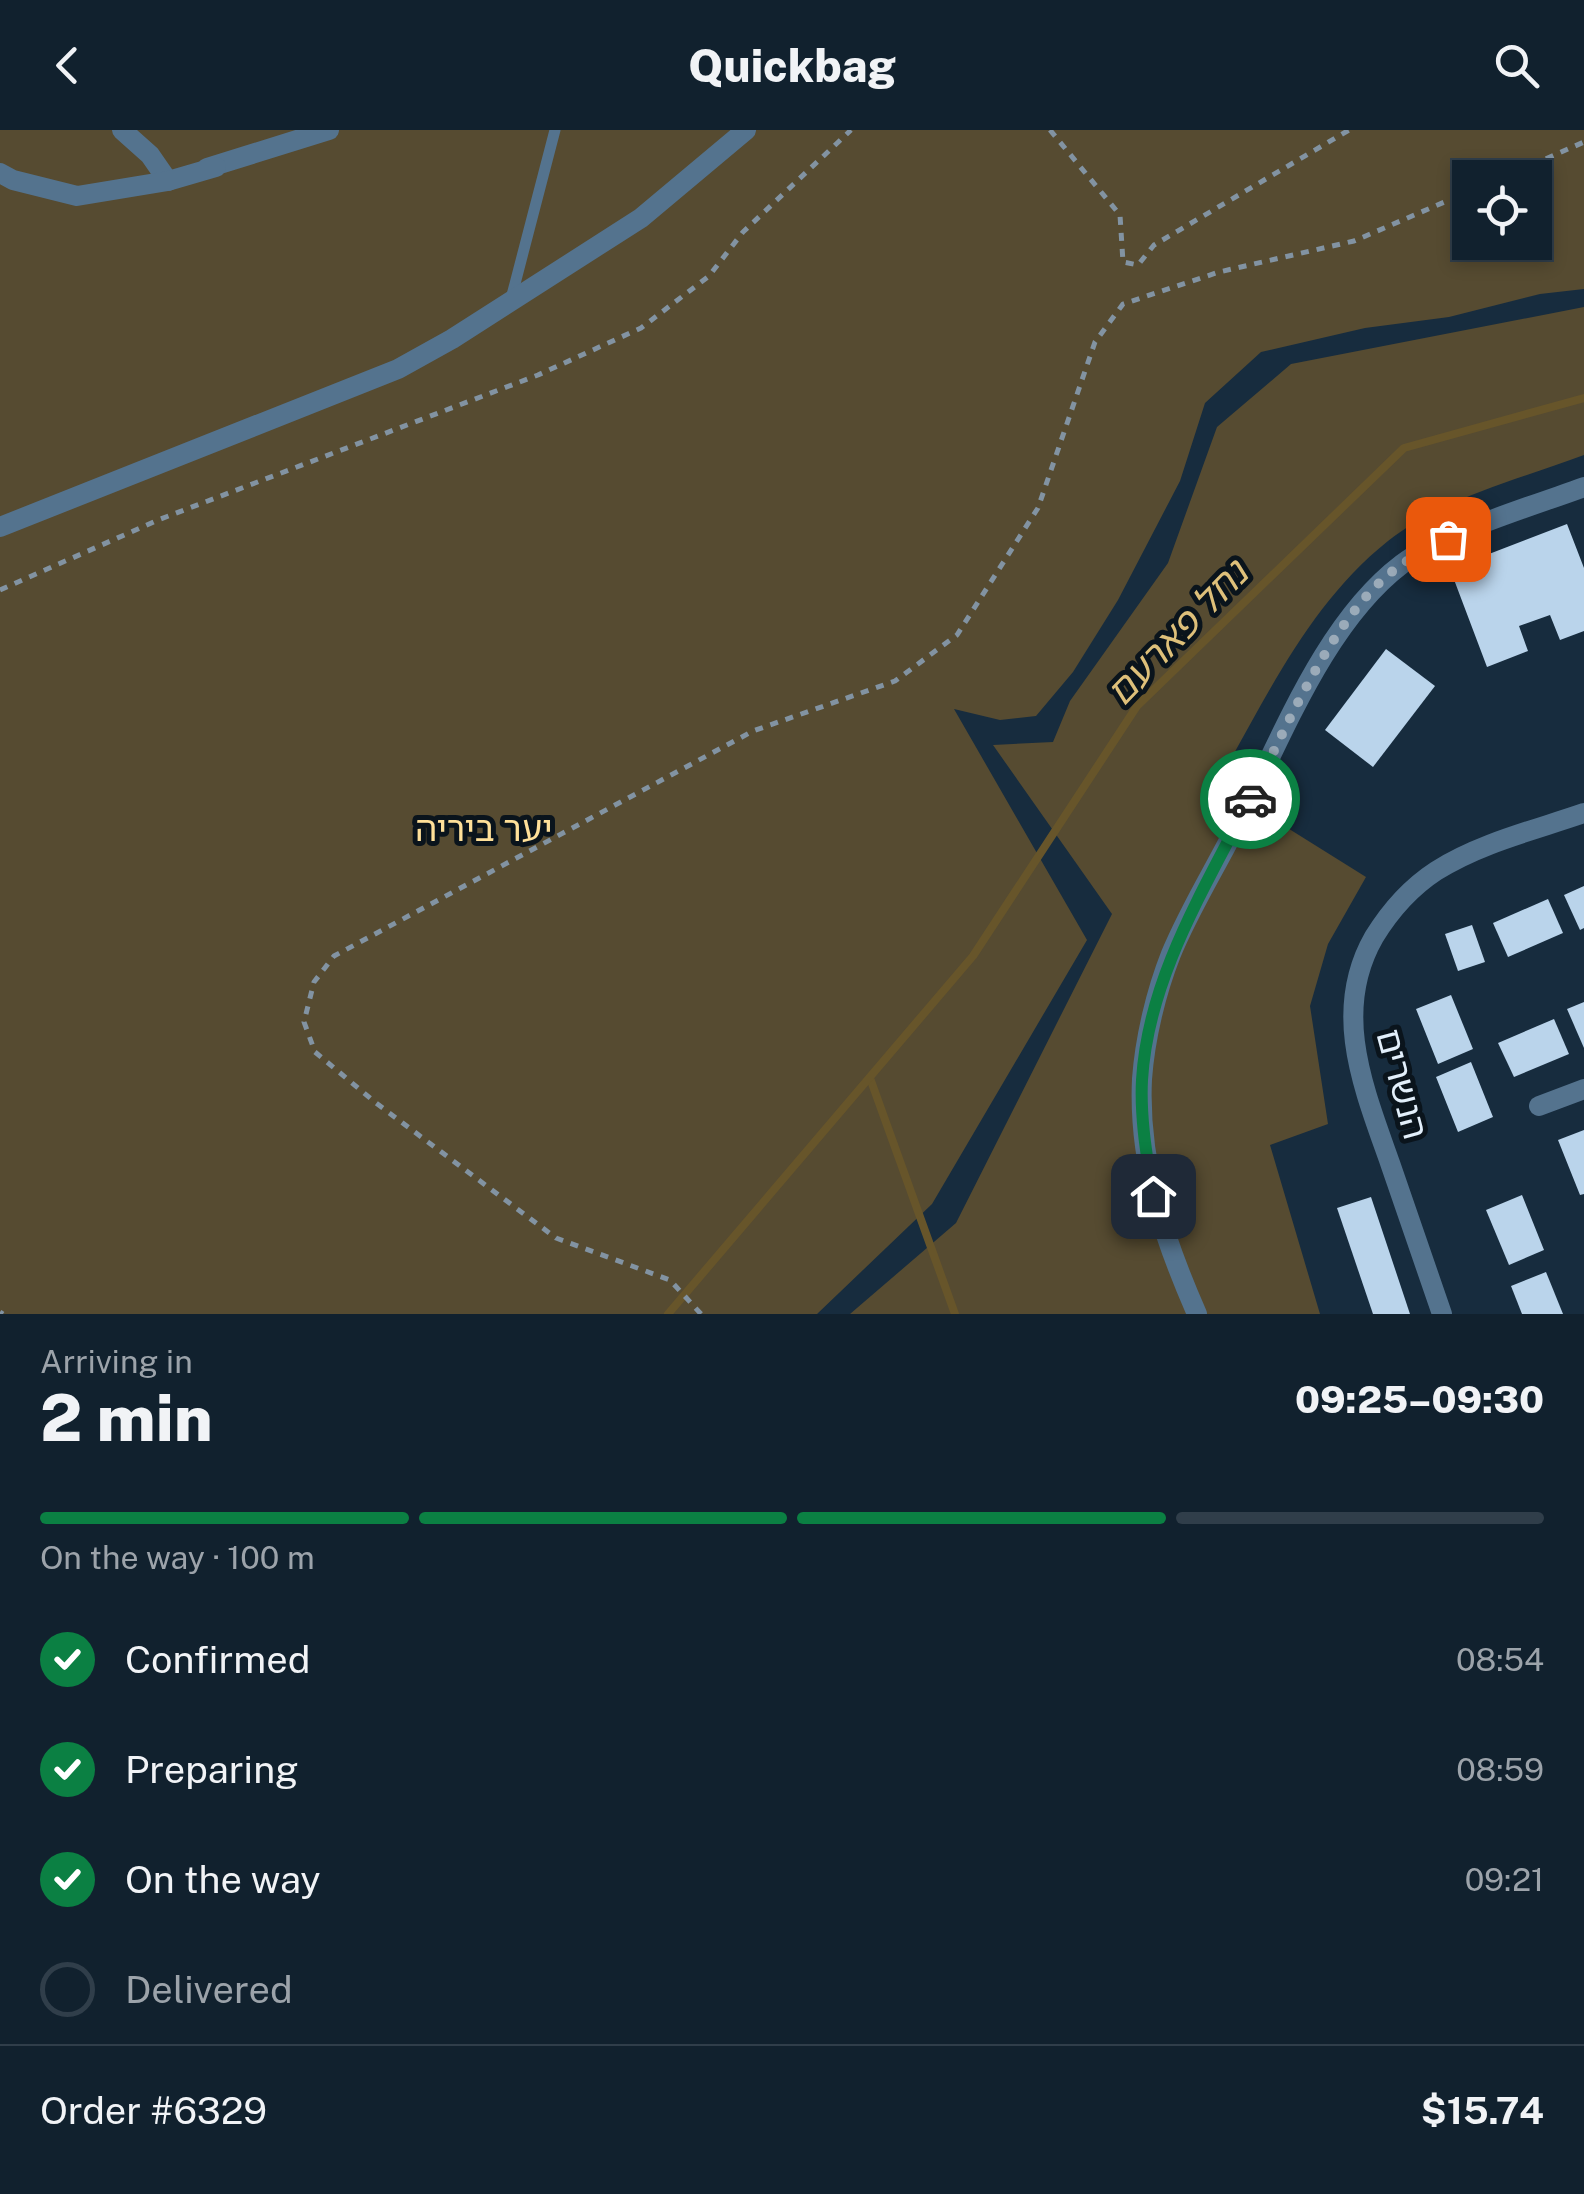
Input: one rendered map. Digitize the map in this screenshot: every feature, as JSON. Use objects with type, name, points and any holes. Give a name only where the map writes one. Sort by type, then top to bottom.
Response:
[{"type":"street","points":[[122,130],[150,155],[168,180]]},
{"type":"street","points":[[168,180],[329,130]]},
{"type":"street","points":[[0,527],[398,369],[642,218],[746,130]]},
{"type":"street","points":[[0,173],[77,196],[216,167]]},
{"type":"street","points":[[1197,1314],[1168,1248],[1153,1196],[1143,1131],[1142,1078],[1150,1026],[1172,953],[1316,672],[1369,593],[1404,562],[1448,539],[1584,486]]},
{"type":"street","name":"הנשרים","points":[[1442,1314],[1360,1074],[1351,1016],[1357,979],[1382,924],[1405,895],[1436,871],[1477,850],[1584,813]]},
{"type":"street","points":[[1539,1106],[1584,1089]]},
{"type":"lane","points":[[510,303],[555,130]]},
{"type":"path","points":[[0,590],[158,520],[538,375],[641,328],[709,276],[743,232],[852,130]]},
{"type":"path","points":[[1050,130],[1120,216],[1123,262],[1138,265],[1154,245],[1349,130]]},
{"type":"path","points":[[1543,160],[1584,142]]},
{"type":"path","points":[[702,1314],[670,1280],[556,1238],[376,1103],[315,1052],[304,1022],[314,982],[334,956],[752,731],[895,681],[957,635],[1038,508],[1096,342],[1123,304],[1219,272],[1354,242],[1452,200]]},
{"type":"green space","name":"יער ביריה","points":[[0,130],[1584,130],[1584,289],[1540,294],[1449,317],[1365,328],[1261,352],[1205,403],[1180,481],[1118,600],[1073,672],[1036,716],[1000,720],[954,709],[1087,940],[932,1204],[817,1314],[0,1314]]},
{"type":"green space","points":[[1584,307],[1584,455],[1433,513],[1388,541],[1360,566],[1335,593],[1291,654],[1217,784],[1366,877],[1328,944],[1310,1006],[1328,1124],[1270,1145],[1320,1314],[850,1314],[956,1223],[1112,914],[993,745],[1053,742],[1070,701],[1168,563],[1217,427],[1291,364]]},
{"type":"building","points":[[1567,524],[1584,568],[1584,631],[1560,640],[1550,615],[1519,626],[1528,651],[1487,667],[1450,569]]},
{"type":"building","points":[[1386,649],[1435,686],[1373,767],[1325,730]]},
{"type":"building","points":[[1584,886],[1584,928],[1580,930],[1564,895]]},
{"type":"building","points":[[1548,899],[1563,933],[1508,957],[1493,923]]},
{"type":"building","points":[[1472,925],[1485,962],[1458,971],[1445,934]]},
{"type":"building","points":[[1451,995],[1473,1049],[1438,1064],[1416,1009]]},
{"type":"building","points":[[1584,1002],[1584,1048],[1567,1009]]},
{"type":"building","points":[[1554,1019],[1569,1054],[1514,1077],[1498,1043]]},
{"type":"building","points":[[1471,1062],[1493,1117],[1458,1132],[1436,1077]]},
{"type":"building","points":[[1584,1130],[1584,1194],[1580,1195],[1558,1140]]},
{"type":"building","points":[[1522,1195],[1544,1250],[1509,1265],[1486,1210]]},
{"type":"building","points":[[1371,1197],[1410,1314],[1373,1314],[1337,1208]]},
{"type":"building","points":[[1546,1272],[1563,1314],[1522,1314],[1511,1286]]},
{"type":"waterway","name":"נחל פארעם","points":[[668,1314],[973,956],[1137,706],[1404,448],[1584,398]]},
{"type":"waterway","points":[[870,1078],[955,1314]]},
{"type":"way so far","points":[[1250,799],[1345,624],[1369,593],[1404,562],[1448,539]]},
{"type":"route","points":[[1153,1196],[1143,1131],[1142,1078],[1150,1026],[1172,953],[1250,799]]}]
